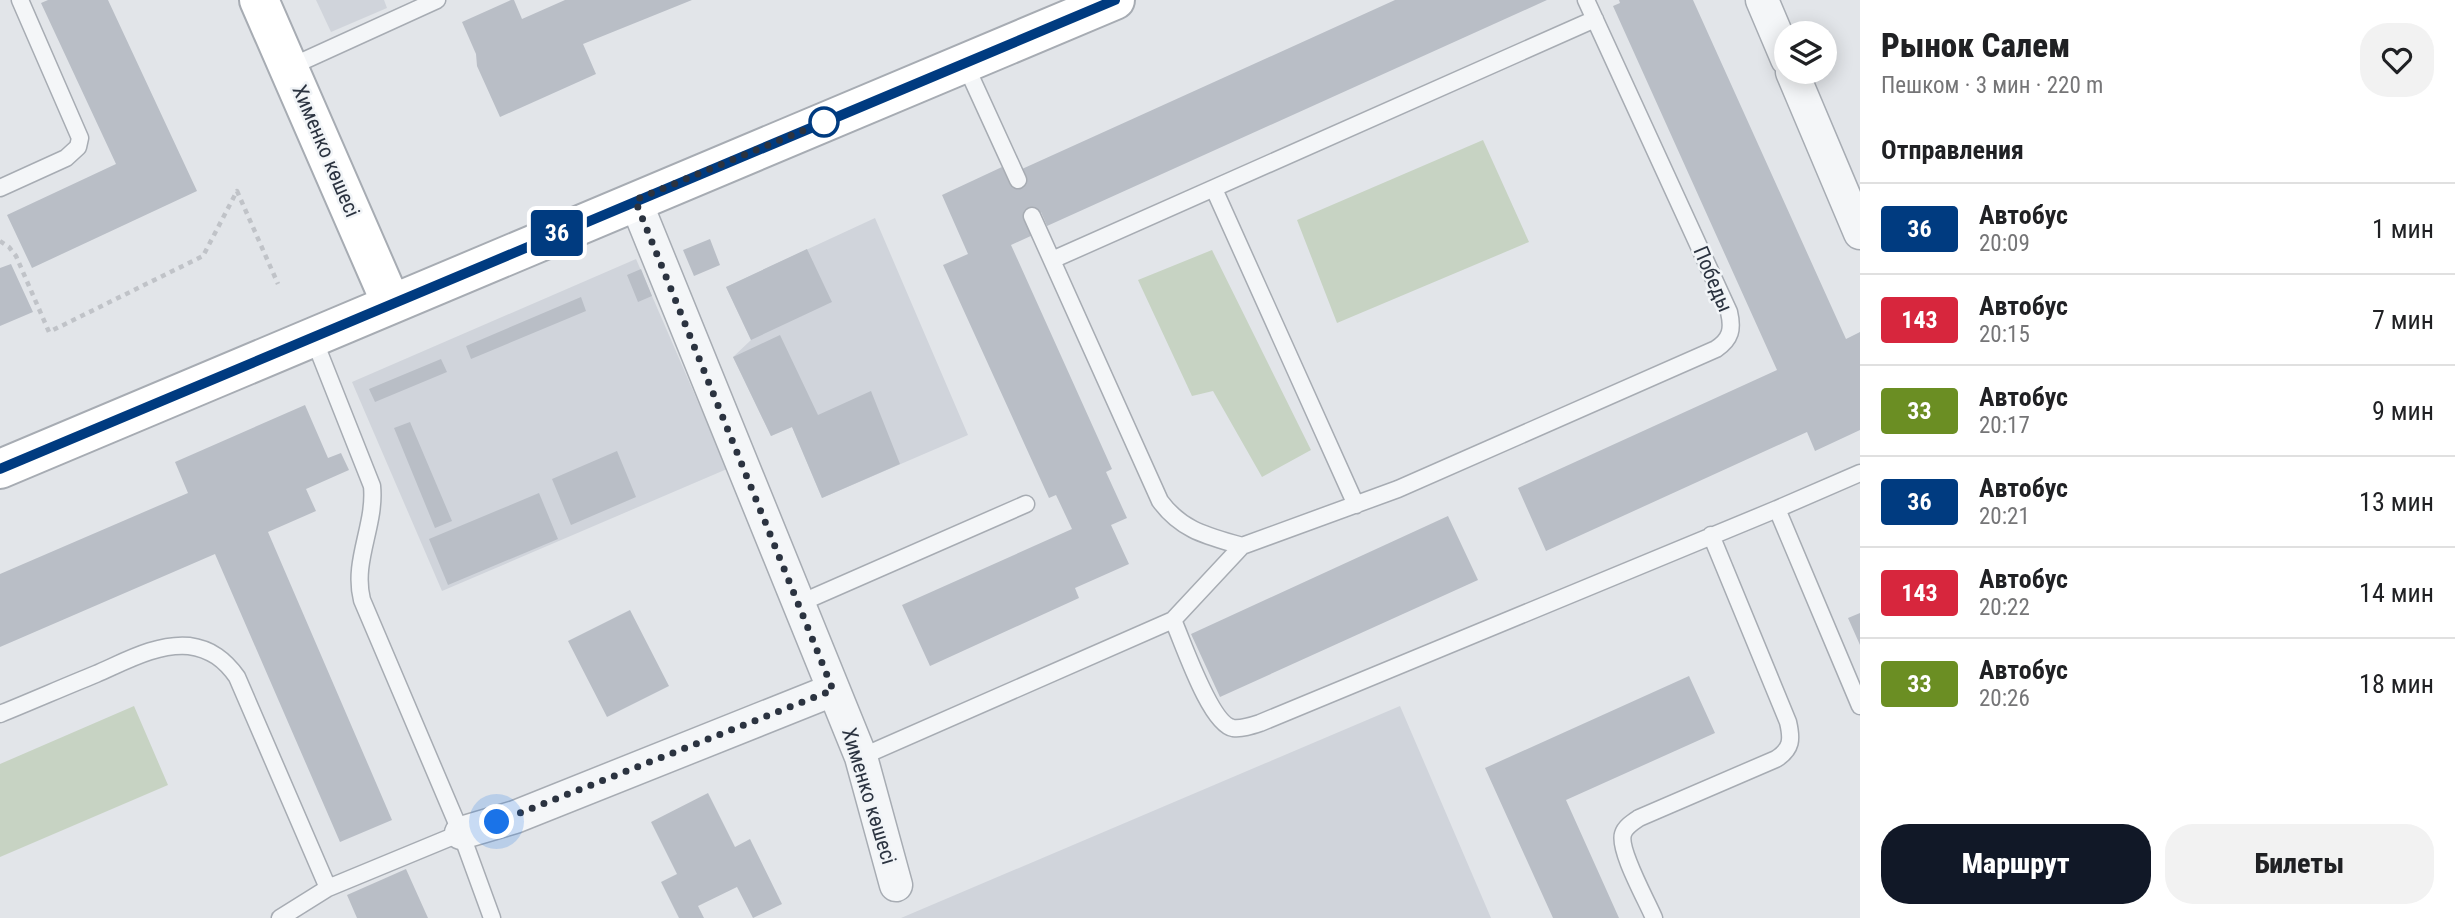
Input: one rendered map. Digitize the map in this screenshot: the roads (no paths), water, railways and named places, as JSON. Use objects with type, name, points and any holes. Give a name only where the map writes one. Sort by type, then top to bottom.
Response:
[{"type":"main road","name":"Хименко көшесі","points":[[260,0],[391,303]]},
{"type":"main road","points":[[0,469],[1115,0]]},
{"type":"street","points":[[1762,0],[1774,28]]},
{"type":"street","points":[[1797,84],[1860,233]]},
{"type":"street","name":"Хименко көшесі","points":[[635,200],[861,757],[896,886]]},
{"type":"street","points":[[461,833],[515,817],[833,690]]},
{"type":"lane","points":[[0,188],[72,154],[78,147],[80,138],[20,0]]},
{"type":"lane","points":[[290,67],[437,0]]},
{"type":"lane","name":"Победы","points":[[1356,505],[1471,458],[1716,349],[1726,342],[1731,334],[1729,312],[1586,0]]},
{"type":"lane","points":[[1052,260],[1595,19]]},
{"type":"lane","points":[[965,64],[1018,180]]},
{"type":"lane","points":[[861,757],[1173,620],[1242,546],[1356,505],[1214,189]]},
{"type":"lane","points":[[1032,216],[1160,501],[1171,515],[1186,527],[1242,546]]},
{"type":"lane","points":[[312,336],[372,486],[371,513],[359,567],[362,600],[461,833],[492,918]]},
{"type":"lane","points":[[1173,620],[1209,704],[1219,719],[1231,728],[1244,727],[1273,718],[1860,473]]},
{"type":"lane","points":[[798,604],[1026,504]]},
{"type":"lane","points":[[1777,509],[1860,706]]},
{"type":"lane","points":[[1654,918],[1623,847],[1623,833],[1626,828],[1639,818],[1776,759],[1788,749],[1791,741],[1788,722],[1711,535]]},
{"type":"lane","points":[[0,714],[158,649],[187,646],[217,655],[237,677],[328,888]]},
{"type":"lane","points":[[279,918],[328,888],[461,833]]}]
